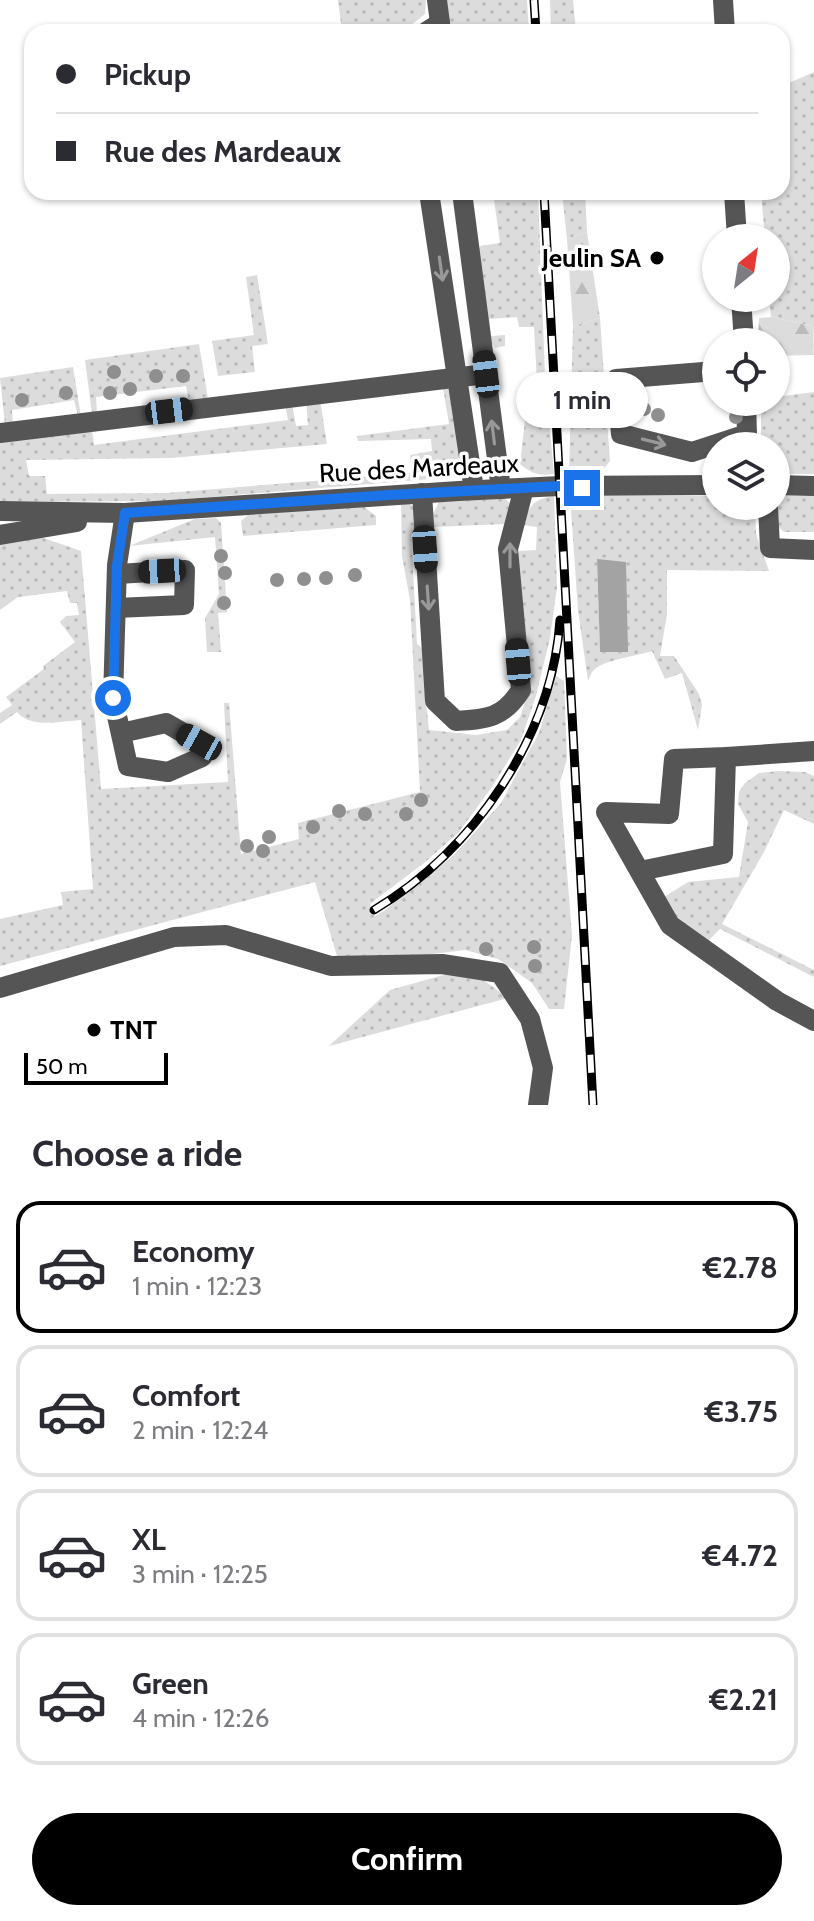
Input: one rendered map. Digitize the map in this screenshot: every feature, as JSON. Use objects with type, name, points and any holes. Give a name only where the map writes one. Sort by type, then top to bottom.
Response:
[{"type":"street","points":[[436,24],[437,0]]},
{"type":"street","points":[[723,0],[724,24]]},
{"type":"street","points":[[430,200],[474,490]]},
{"type":"street","points":[[463,200],[501,489]]},
{"type":"street","points":[[735,200],[736,224]]},
{"type":"street","points":[[702,372],[616,379],[621,434],[692,452],[747,434],[746,416]]},
{"type":"street","points":[[0,433],[486,374]]},
{"type":"street","points":[[692,452],[692,485]]},
{"type":"street","name":"Rue des Mardeaux","points":[[0,511],[125,513],[474,490],[702,485]]},
{"type":"street","points":[[790,485],[814,486]]},
{"type":"street","points":[[422,493],[435,701],[456,721],[488,719],[511,706],[521,690],[508,549],[524,488]]},
{"type":"street","points":[[121,733],[113,698],[117,574],[125,513]]},
{"type":"street","name":"Rue des Mardeaux","points":[[0,535],[125,513]]},
{"type":"street","points":[[769,520],[770,548],[814,550]]},
{"type":"street","points":[[116,608],[184,605],[185,570],[117,574]]},
{"type":"street","points":[[814,751],[674,759],[669,814],[606,812],[670,925],[777,1001],[814,1021]]},
{"type":"street","points":[[640,871],[723,854],[726,757]]},
{"type":"street","points":[[0,988],[174,937],[226,935],[331,966],[442,964],[500,973],[530,1019],[543,1068],[538,1105]]},
{"type":"green space","points":[[338,0],[426,0],[425,14],[412,24],[341,24]]},
{"type":"green space","points":[[447,0],[527,0],[528,24],[448,24]]},
{"type":"green space","points":[[550,0],[573,0],[575,24],[551,24]]},
{"type":"green space","points":[[814,72],[814,335],[813,326],[771,317],[770,312],[790,312],[790,224],[764,224],[762,200],[790,200],[790,82]]},
{"type":"green space","points":[[494,200],[538,200],[545,375],[554,474],[536,474],[520,464],[525,420],[539,417],[534,327],[519,327],[517,317],[489,319],[491,336],[505,335],[505,346],[495,348],[487,336],[475,262],[480,246],[500,243]]},
{"type":"green space","points":[[563,200],[585,200],[587,232],[567,239]]},
{"type":"green space","points":[[587,232],[600,318],[573,326],[567,239]]},
{"type":"green space","points":[[257,275],[268,344],[252,346],[255,372],[218,376],[212,341],[254,335],[246,277]]},
{"type":"green space","points":[[771,317],[813,326],[814,355],[790,356],[790,328],[759,328],[759,318]]},
{"type":"green space","points":[[600,318],[610,461],[602,471],[569,473],[573,326]]},
{"type":"green space","points":[[199,344],[208,399],[189,403],[186,386],[96,397],[97,414],[92,414],[85,360]]},
{"type":"green space","points":[[73,367],[81,416],[78,416],[74,400],[12,410],[13,424],[5,425],[0,378]]},
{"type":"green space","points":[[442,382],[449,382],[460,451],[457,466],[441,478],[163,501],[0,502],[0,440],[92,430],[94,445],[288,420],[285,404],[292,404],[296,426],[308,425],[306,401],[320,400],[327,444],[171,458],[26,460],[29,476],[45,476],[47,494],[166,493],[412,473],[410,455],[432,451],[431,439],[358,441],[357,436],[449,424]]},
{"type":"green space","points":[[814,392],[814,474],[790,474],[790,432],[761,432],[761,416],[790,416],[790,395]]},
{"type":"green space","points":[[790,493],[814,494],[814,532],[784,532],[777,526],[777,520],[790,520]]},
{"type":"green space","points":[[554,496],[557,587],[550,638],[521,740],[459,832],[370,904],[375,916],[385,910],[454,855],[501,803],[539,733],[556,676],[564,681],[567,759],[560,782],[572,935],[564,1009],[549,1009],[532,983],[498,959],[465,950],[417,956],[337,956],[315,882],[0,966],[0,919],[63,905],[61,892],[93,889],[81,720],[30,721],[17,712],[0,724],[0,713],[12,705],[6,697],[75,642],[60,622],[66,616],[79,615],[77,603],[70,603],[67,591],[18,597],[0,610],[0,540],[35,535],[81,551],[101,789],[228,782],[224,703],[229,703],[241,854],[299,839],[298,823],[420,792],[410,600],[402,556],[401,504],[410,504],[417,510],[419,534],[411,534],[417,644],[424,650],[429,730],[476,735],[507,730],[520,717],[530,687],[528,651],[515,574],[519,551],[536,550],[537,527],[523,525],[527,513],[537,501]]},
{"type":"green space","points":[[570,496],[702,496],[702,520],[756,520],[756,534],[769,571],[667,570],[667,614],[660,656],[674,656],[699,694],[702,705],[698,730],[682,673],[665,679],[652,651],[600,666],[592,672],[588,681],[578,610]],"holes":[[[597,560],[625,562],[600,652]]]},
{"type":"green space","points":[[504,498],[511,504],[506,524],[433,527],[433,514],[439,502]]},
{"type":"green space","points":[[363,506],[376,516],[376,525],[243,536],[241,521],[248,515]]},
{"type":"green space","points":[[216,518],[221,523],[227,612],[218,613],[221,652],[207,652],[205,618],[219,594],[215,537],[129,546],[195,519]]},
{"type":"green space","points":[[805,772],[814,776],[814,824],[784,810],[764,852],[722,924],[814,970],[814,977],[720,929],[700,949],[661,899],[688,882],[739,877],[748,822],[738,804],[739,792],[759,773]]},
{"type":"green space","points":[[447,974],[478,976],[508,998],[329,1046],[390,990]]},
{"type":"shaded area","points":[[597,559],[626,562],[628,652],[600,652]]},
{"type":"railway","points":[[534,0],[536,24]]},
{"type":"railway","points":[[544,200],[593,1105]]},
{"type":"railway","points":[[374,910],[444,856],[475,823],[502,786],[542,706],[554,664],[560,620]]},
{"type":"place","name":"Jeulin SA","points":[[657,258]]},
{"type":"place","name":"TNT","points":[[94,1030]]},
{"type":"route","points":[[113,698],[117,565],[125,513],[344,497],[560,486],[582,488]]}]
